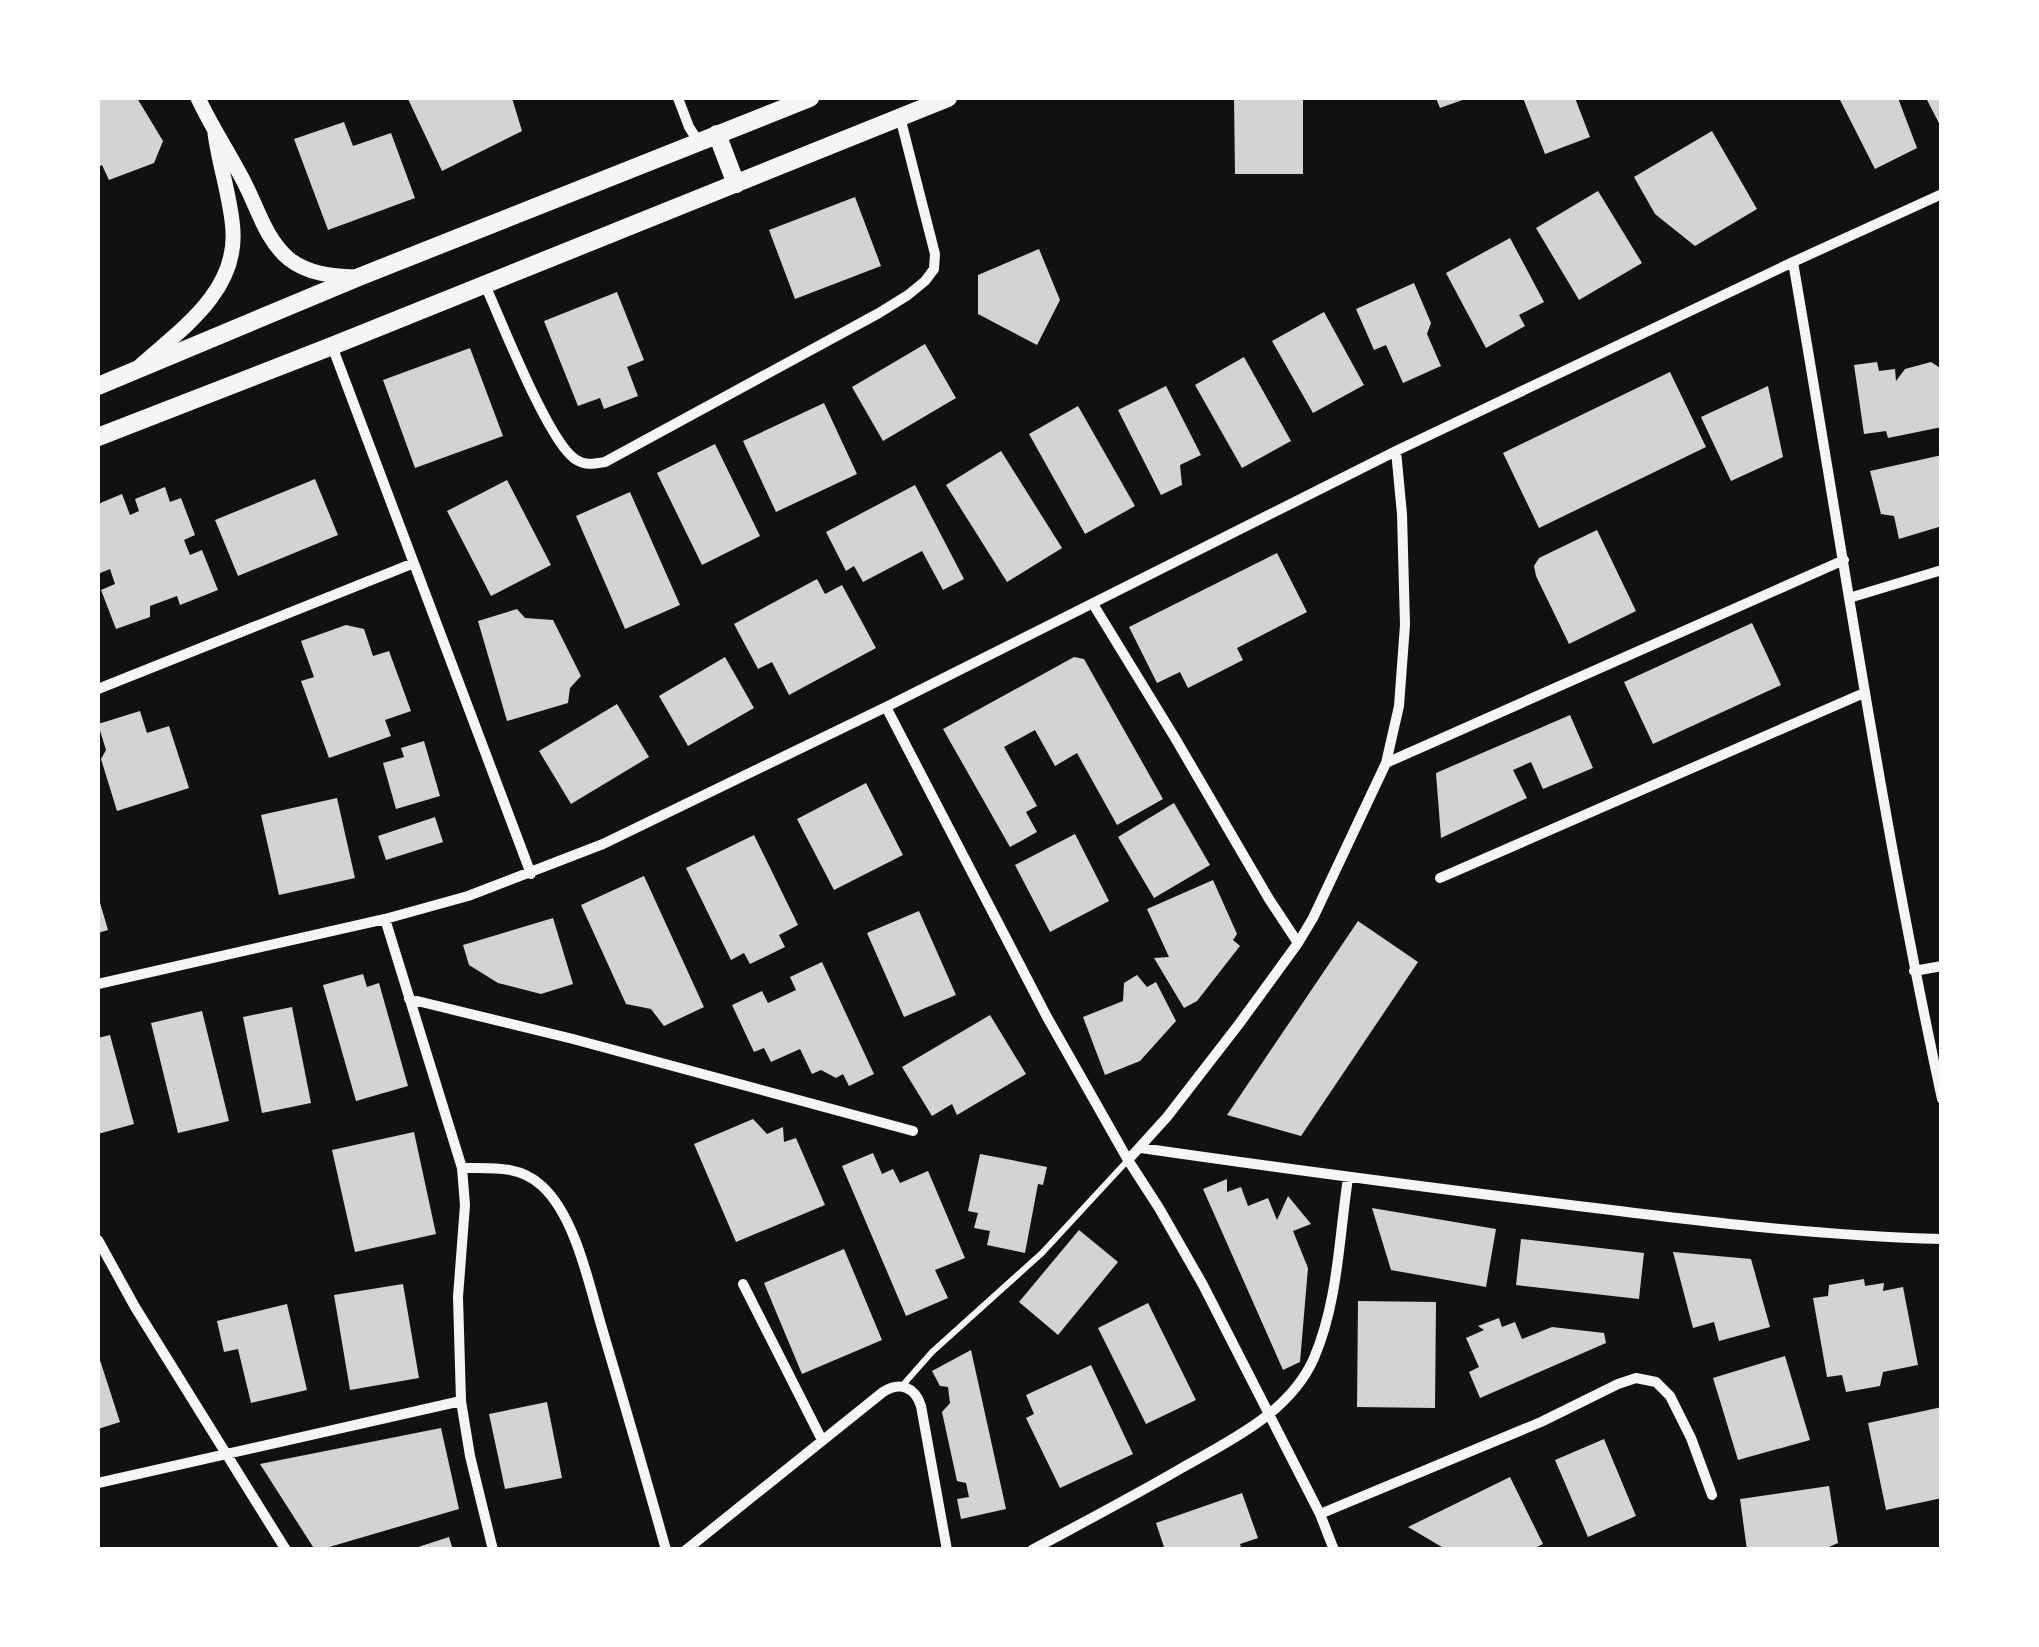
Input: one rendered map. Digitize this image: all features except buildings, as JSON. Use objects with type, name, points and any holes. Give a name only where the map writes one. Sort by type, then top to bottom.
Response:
[{"type":"main road","points":[[98,386],[810,98]]},
{"type":"main road","points":[[98,436],[948,98]]},
{"type":"main road","points":[[717,134],[736,184]]},
{"type":"street","points":[[198,98],[277,247],[302,267],[328,276],[359,278]]},
{"type":"street","points":[[678,98],[698,141]]},
{"type":"street","points":[[485,285],[558,441],[578,462],[605,462],[880,313],[924,281],[934,269],[935,254],[900,116]]},
{"type":"street","points":[[133,372],[190,323],[226,276],[233,231],[214,133]]},
{"type":"street","points":[[98,984],[385,919],[468,896],[603,844],[1396,451],[1942,194]]},
{"type":"street","points":[[1793,262],[1864,693],[1941,1098]]},
{"type":"street","points":[[332,346],[530,874]]},
{"type":"street","points":[[1128,1160],[1240,1024],[1298,943],[1386,763],[1399,706],[1406,626],[1396,451]]},
{"type":"street","points":[[1386,763],[1844,560]]},
{"type":"street","points":[[98,690],[414,563]]},
{"type":"street","points":[[1850,598],[1942,570]]},
{"type":"street","points":[[1093,604],[1298,943]]},
{"type":"street","points":[[1440,878],[1864,693]]},
{"type":"street","points":[[886,707],[1047,1017],[1203,1285],[1320,1514],[1334,1550]]},
{"type":"street","points":[[385,919],[462,1168],[465,1205],[458,1297],[461,1402],[493,1550]]},
{"type":"street","points":[[1914,971],[1942,966]]},
{"type":"street","points":[[409,999],[913,1131]]},
{"type":"street","points":[[1140,1148],[1348,1178],[1730,1224],[1942,1239]]},
{"type":"street","points":[[462,1168],[497,1168],[531,1177],[546,1188],[561,1211],[584,1268],[666,1550]]},
{"type":"street","points":[[1032,1550],[1239,1435],[1270,1414],[1299,1383],[1312,1362],[1332,1304],[1348,1178]]},
{"type":"street","points":[[98,1240],[135,1307],[286,1550]]},
{"type":"street","points":[[743,1284],[822,1440]]},
{"type":"street","points":[[1320,1514],[1636,1378],[1656,1382],[1670,1396],[1712,1495]]},
{"type":"street","points":[[686,1550],[822,1440],[892,1387],[902,1386],[911,1389],[921,1406],[947,1550]]},
{"type":"street","points":[[98,1483],[461,1402]]},
{"type":"lane","points":[[902,1386],[932,1352],[1042,1253],[1128,1160]]}]
